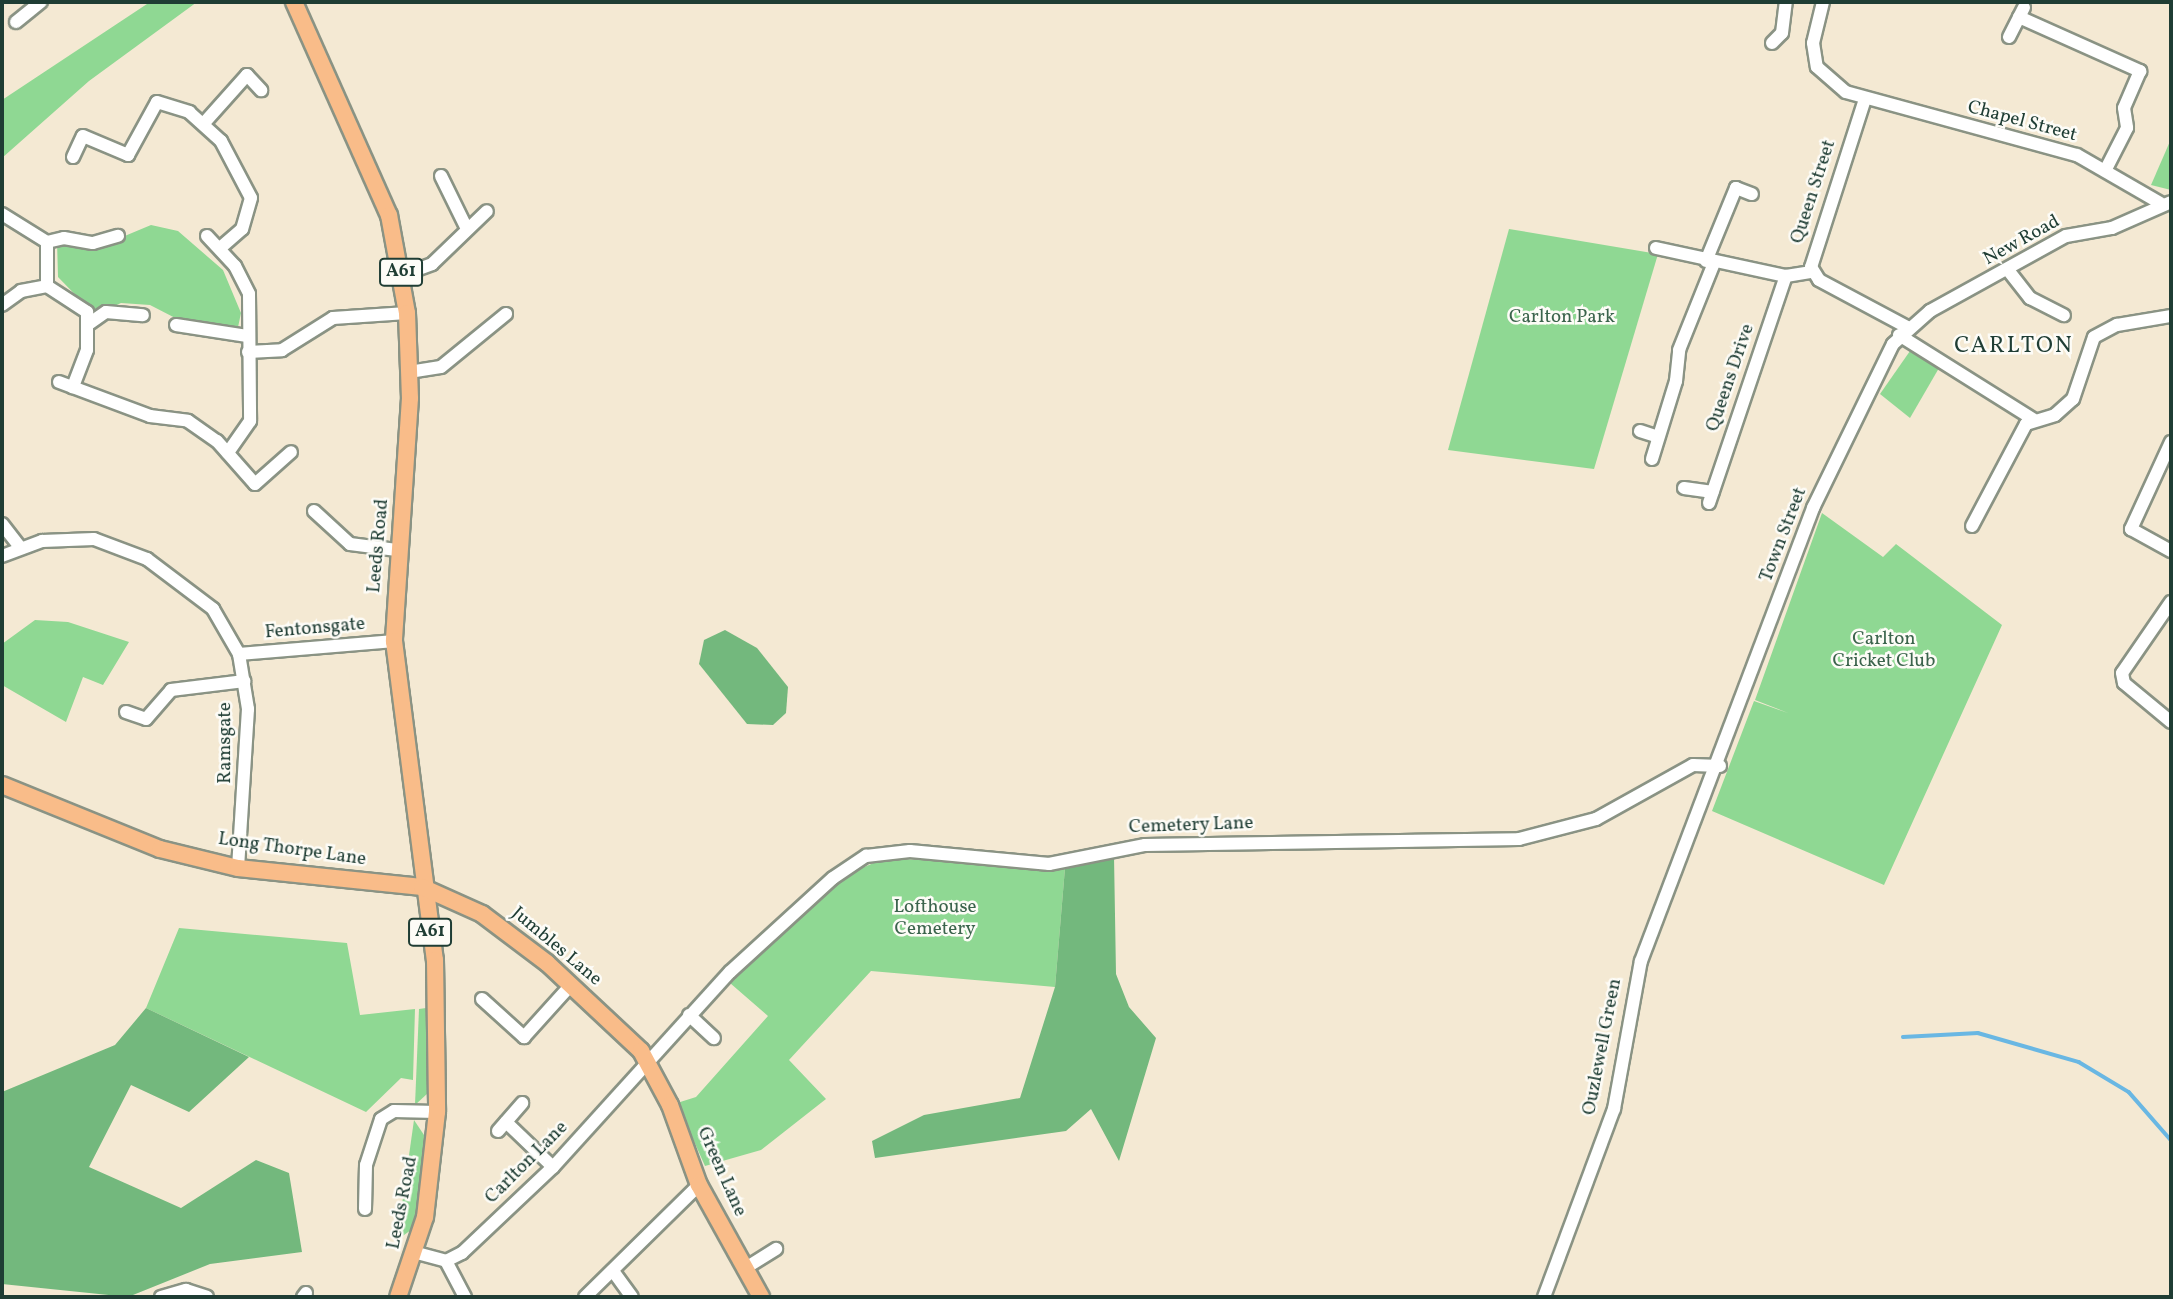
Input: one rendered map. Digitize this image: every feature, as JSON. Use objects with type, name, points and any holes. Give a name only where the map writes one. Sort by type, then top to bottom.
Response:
[{"type":"main road","name":"Leeds Road","points":[[294,2],[363,146],[389,215],[407,313],[410,372],[397,551],[394,641],[422,887],[438,999],[438,1112],[416,1253],[398,1297]]},
{"type":"main road","name":"Long Thorpe Lane","points":[[2,785],[160,849],[238,868],[422,887]]},
{"type":"main road","name":"Jumbles Lane","points":[[422,887],[482,914],[571,985],[648,1061]]},
{"type":"main road","name":"Green Lane","points":[[648,1061],[699,1185],[761,1297]]},
{"type":"street","points":[[16,22],[41,2]]},
{"type":"street","points":[[1772,43],[1782,33],[1786,2]]},
{"type":"street","name":"Chapel Street","points":[[1823,2],[1813,43],[1816,66],[1865,99],[2060,150],[2166,202]]},
{"type":"street","points":[[2009,37],[2021,12],[2140,71],[2124,108],[2127,128],[2105,171]]},
{"type":"street","points":[[205,122],[247,75],[261,90]]},
{"type":"street","name":"Queen Street","points":[[1865,99],[1812,272],[2033,419]]},
{"type":"street","points":[[73,157],[83,136],[128,155],[157,102],[205,122],[236,162],[251,198],[242,229],[221,247]]},
{"type":"street","points":[[441,176],[467,229]]},
{"type":"street","points":[[1652,459],[1679,350],[1736,188],[1752,194]]},
{"type":"street","name":"New Road","points":[[1903,331],[2066,236],[2112,228],[2166,202]]},
{"type":"street","points":[[402,275],[432,264],[487,211]]},
{"type":"street","points":[[2,214],[47,242],[64,238],[93,243],[118,236]]},
{"type":"street","points":[[206,236],[221,247],[249,294],[247,336],[250,421],[228,453]]},
{"type":"street","points":[[47,242],[47,286]]},
{"type":"street","points":[[1656,248],[1710,262],[1786,276],[1812,272]]},
{"type":"street","points":[[2008,270],[2030,298],[2064,315]]},
{"type":"street","name":"Queens Drive","points":[[1684,488],[1711,498],[1786,276]]},
{"type":"street","points":[[2,306],[20,291],[47,286],[72,297],[90,323]]},
{"type":"street","points":[[1972,526],[2033,419],[2055,415],[2073,399],[2091,333],[2155,309],[2171,316]]},
{"type":"street","points":[[74,387],[90,323],[106,312],[143,315]]},
{"type":"street","points":[[248,352],[282,350],[333,318],[407,313]]},
{"type":"street","points":[[410,372],[442,367],[506,314]]},
{"type":"street","points":[[176,325],[247,336]]},
{"type":"street","name":"Town Street","points":[[1720,766],[1814,508],[1903,331]]},
{"type":"street","points":[[59,382],[150,416],[187,421],[228,453],[254,484],[291,452]]},
{"type":"street","points":[[1640,431],[1658,437]]},
{"type":"street","points":[[2171,442],[2131,529],[2171,551]]},
{"type":"street","points":[[314,512],[350,544],[397,551]]},
{"type":"street","points":[[2,524],[20,547]]},
{"type":"street","name":"Ramsgate","points":[[2,556],[20,547],[66,537],[94,539],[148,559],[213,609],[239,654],[244,681],[249,736],[238,868]]},
{"type":"street","points":[[2171,602],[2122,673],[2123,683],[2171,722]]},
{"type":"street","name":"Fentonsgate","points":[[239,654],[394,641]]},
{"type":"street","points":[[126,712],[146,719],[171,690],[244,681]]},
{"type":"street","name":"Cemetery Lane","points":[[648,1061],[689,1015],[792,914],[866,856],[910,851],[1049,864],[1146,845],[1520,839],[1596,819],[1693,765],[1720,766]]},
{"type":"street","name":"Ouzlewell Green","points":[[1544,1297],[1614,1109],[1640,961],[1720,766]]},
{"type":"street","points":[[482,999],[524,1037],[571,985]]},
{"type":"street","points":[[689,1015],[714,1038]]},
{"type":"street","name":"Carlton Lane","points":[[446,1261],[553,1167],[648,1061]]},
{"type":"street","points":[[522,1103],[502,1126],[553,1167]]},
{"type":"street","name":"Leeds Road","points":[[365,1209],[362,1189],[381,1119],[394,1111],[438,1112]]},
{"type":"street","points":[[585,1297],[699,1185]]},
{"type":"street","points":[[744,1269],[775,1250]]},
{"type":"street","points":[[416,1253],[446,1261],[465,1297]]},
{"type":"street","points":[[613,1271],[632,1297]]},
{"type":"street","points":[[161,1297],[186,1290],[207,1297]]},
{"type":"green space","points":[[150,2],[197,2],[89,81],[2,158],[2,100]]},
{"type":"green space","points":[[2171,139],[2171,190],[2151,185]]},
{"type":"green space","points":[[151,225],[178,231],[223,270],[241,313],[237,332],[185,323],[150,305],[121,303],[95,315],[58,277],[57,241],[96,248]]},
{"type":"green space","name":"Carlton Park","points":[[1509,229],[1658,254],[1594,469],[1448,450]]},
{"type":"green space","points":[[1910,351],[1939,368],[1910,418],[1880,394]]},
{"type":"green space","name":"Carlton Cricket Club","points":[[1822,513],[1883,557],[1896,544],[2002,625],[1884,885],[1712,811],[1754,701],[1788,713],[1755,700]]},
{"type":"green space","points":[[35,620],[68,622],[129,642],[103,685],[83,677],[66,722],[2,685],[2,644]]},
{"type":"green space","points":[[725,630],[757,648],[788,687],[786,713],[773,725],[747,724],[699,664],[704,640]]},
{"type":"green space","points":[[1114,856],[1116,974],[1129,1007],[1156,1038],[1119,1161],[1091,1109],[1066,1131],[875,1158],[872,1141],[924,1115],[1020,1098],[1055,987],[1065,868]]},
{"type":"green space","name":"Lofthouse Cemetery","points":[[885,858],[1065,868],[1055,987],[871,971],[789,1060],[826,1099],[761,1150],[705,1166],[677,1103],[696,1097],[768,1016],[730,983],[846,875]]},
{"type":"green space","points":[[179,928],[347,943],[360,1015],[415,1009],[413,1080],[401,1078],[366,1112],[146,1008]]},
{"type":"green space","points":[[146,1008],[249,1057],[189,1112],[131,1085],[89,1167],[181,1208],[256,1160],[289,1173],[302,1252],[210,1264],[128,1297],[2,1284],[2,1092],[115,1045]]},
{"type":"green space","points":[[426,1008],[428,1093],[415,1105],[419,1009]]},
{"type":"green space","points":[[414,1120],[426,1138],[416,1214],[411,1230],[397,1240]]},
{"type":"waterway","points":[[1903,1037],[1978,1033],[2079,1062],[2129,1092],[2171,1140]]},
{"type":"district","name":"CARLTON","points":[[2014,346]]}]
